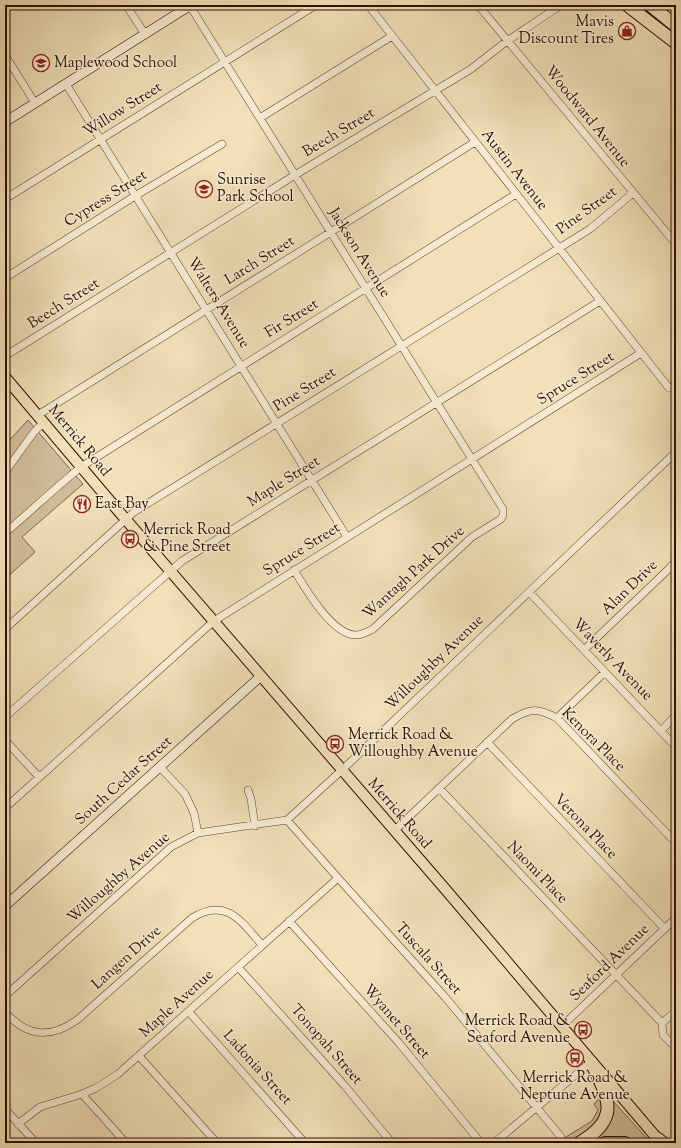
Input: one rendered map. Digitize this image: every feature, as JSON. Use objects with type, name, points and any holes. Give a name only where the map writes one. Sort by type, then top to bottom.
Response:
[{"type":"highway","points":[[627,5],[676,43]]},
{"type":"highway","points":[[650,5],[676,26]]},
{"type":"highway","points":[[578,1143],[596,1132],[603,1125],[607,1114],[605,1090],[591,1062]]},
{"type":"highway","points":[[605,1143],[625,1143]]},
{"type":"main road","name":"Merrick Road","points":[[7,383],[41,419],[660,1142]]},
{"type":"street","points":[[126,5],[145,34]]},
{"type":"street","points":[[5,122],[191,5]]},
{"type":"street","name":"Jackson Avenue","points":[[191,5],[503,509],[503,515]]},
{"type":"street","name":"Willow Street","points":[[5,199],[316,5]]},
{"type":"street","name":"Austin Avenue","points":[[368,5],[668,388]]},
{"type":"street","name":"Woodward Avenue","points":[[478,5],[676,244]]},
{"type":"street","name":"Beech Street","points":[[5,356],[295,175],[471,69],[507,41],[562,5]]},
{"type":"street","points":[[260,118],[392,36]]},
{"type":"street","points":[[5,54],[35,103]]},
{"type":"street","name":"Walters Avenue","points":[[66,84],[347,537]]},
{"type":"street","name":"Larch Street","points":[[5,472],[34,432],[41,419],[206,310],[475,142]]},
{"type":"street","name":"Cypress Street","points":[[5,278],[135,196],[222,144]]},
{"type":"street","name":"Pine Street","points":[[5,629],[134,512],[590,229],[633,193]]},
{"type":"street","name":"Fir Street","points":[[5,533],[81,467],[516,194]]},
{"type":"street","name":"Maple Street","points":[[5,717],[182,561],[600,300]]},
{"type":"street","name":"Spruce Street","points":[[5,808],[214,621],[641,353]]},
{"type":"street","name":"Willoughby Avenue","points":[[5,996],[171,847],[198,833],[255,826],[287,820],[342,770],[676,452]]},
{"type":"street","name":"Wantagh Park Drive","points":[[294,570],[312,600],[338,629],[355,635],[364,634],[373,629],[467,541],[501,519],[503,515]]},
{"type":"street","points":[[674,564],[676,573]]},
{"type":"street","name":"Alan Drive","points":[[584,650],[674,564]]},
{"type":"street","name":"Waverly Avenue","points":[[529,592],[676,747]]},
{"type":"street","points":[[557,718],[605,672]]},
{"type":"street","name":"South Cedar Street","points":[[5,906],[262,676]]},
{"type":"street","name":"Kenora Place","points":[[394,831],[512,719],[524,712],[542,711],[557,718],[676,843]]},
{"type":"street","points":[[661,731],[676,716]]},
{"type":"street","points":[[5,740],[39,777]]},
{"type":"street","name":"Verona Place","points":[[487,742],[665,929]]},
{"type":"street","points":[[160,768],[185,794],[194,813],[198,833]]},
{"type":"street","name":"Naomi Place","points":[[439,788],[662,1023]]},
{"type":"street","points":[[248,790],[251,799],[255,826]]},
{"type":"street","name":"Tuscala Street","points":[[287,820],[445,997],[561,1137]]},
{"type":"street","name":"Maple Avenue","points":[[18,1124],[40,1107],[82,1094],[108,1081],[189,1012],[238,966],[338,878]]},
{"type":"street","name":"Langen Drive","points":[[5,1012],[13,1021],[25,1029],[38,1033],[53,1033],[66,1028],[77,1020],[192,918],[203,912],[216,910],[227,912],[238,919],[262,945]]},
{"type":"street","name":"Seaford Avenue","points":[[561,1027],[676,918]]},
{"type":"street","name":"Wyanet Street","points":[[289,922],[399,1043],[481,1143]]},
{"type":"street","name":"Tonopah Street","points":[[238,966],[345,1086],[392,1143]]},
{"type":"street","points":[[676,1011],[662,1023],[663,1034],[676,1048]]},
{"type":"street","name":"Ladonia Street","points":[[189,1012],[305,1143]]},
{"type":"street","points":[[139,1056],[217,1143]]},
{"type":"street","points":[[494,1143],[591,1062]]},
{"type":"street","points":[[82,1094],[126,1143]]},
{"type":"street","points":[[5,1109],[36,1143]]},
{"type":"shaded area","points":[[28,420],[83,484],[22,537],[35,552],[5,579],[5,445]]},
{"type":"shaded area","points":[[601,1096],[604,1117],[589,1134],[572,1143],[556,1143],[592,1121],[598,1110],[594,1104]]},
{"type":"shaded area","points":[[614,1102],[651,1143],[644,1143],[634,1139],[595,1139],[595,1136],[611,1110]]},
{"type":"place","name":"Mavis Discount Tires","points":[[627,31]]},
{"type":"place","name":"Maplewood School","points":[[41,63]]},
{"type":"place","name":"Sunrise Park School","points":[[204,189]]},
{"type":"place","name":"East Bay","points":[[82,504]]},
{"type":"place","name":"Merrick Road & Pine Street","points":[[130,539]]},
{"type":"place","name":"Merrick Road & Willoughby Avenue","points":[[335,744]]},
{"type":"place","name":"Merrick Road & Seaford Avenue","points":[[583,1030]]},
{"type":"place","name":"Merrick Road & Neptune Avenue","points":[[575,1058]]}]
